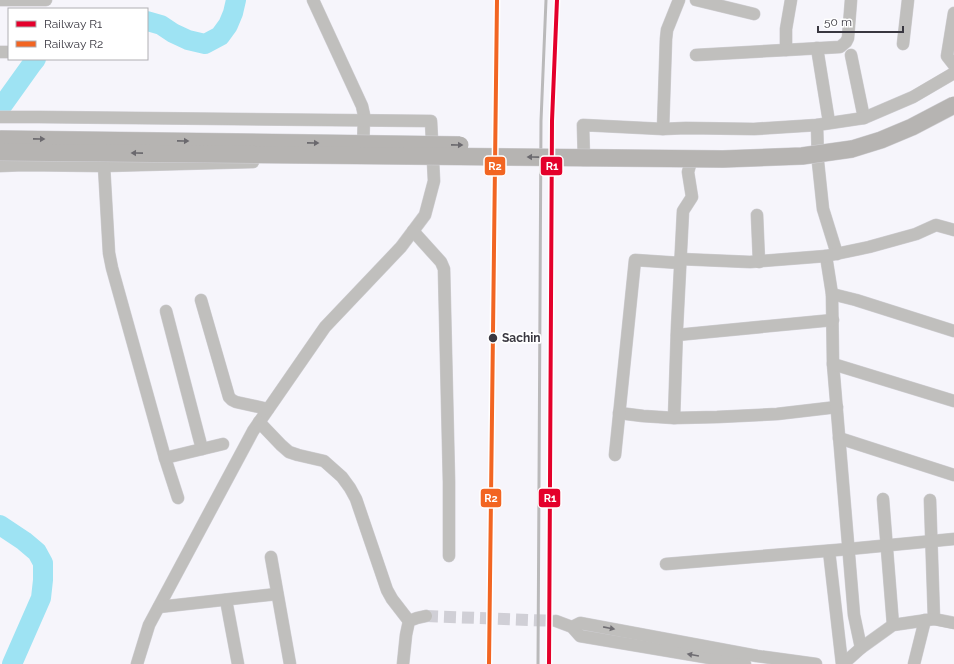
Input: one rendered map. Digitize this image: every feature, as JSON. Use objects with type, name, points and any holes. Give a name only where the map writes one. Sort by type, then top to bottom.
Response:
[{"type":"main road","points":[[0,139],[748,148],[830,143],[869,135],[925,112],[954,95]]},
{"type":"main road","points":[[0,152],[723,159],[802,156],[852,149],[881,140],[912,127],[954,105]]},
{"type":"street","points":[[0,0],[46,0]]},
{"type":"street","points":[[313,0],[362,106],[364,115],[363,160]]},
{"type":"street","points":[[663,129],[666,39],[669,25],[679,0]]},
{"type":"street","points":[[696,0],[754,14]]},
{"type":"street","points":[[786,50],[786,29],[791,0]]},
{"type":"street","points":[[696,55],[840,46],[846,42],[848,38],[852,0]]},
{"type":"street","points":[[903,44],[908,0]]},
{"type":"street","points":[[954,13],[947,56],[954,65]]},
{"type":"street","points":[[817,48],[829,122]]},
{"type":"street","points":[[851,55],[864,118]]},
{"type":"street","points":[[954,73],[913,97],[864,118],[817,125],[754,129],[663,129],[583,125],[584,160],[690,165],[818,162],[880,147],[922,130],[954,113]]},
{"type":"street","points":[[0,117],[431,121],[434,182],[425,215],[401,247],[324,327],[253,430],[149,625],[137,664]]},
{"type":"street","points":[[817,125],[818,162],[823,209],[831,255],[833,364],[854,615],[861,648]]},
{"type":"street","points":[[0,166],[104,166],[363,160],[433,161]]},
{"type":"street","points":[[674,418],[683,211],[692,197],[688,172],[690,165]]},
{"type":"street","points":[[104,166],[109,253],[112,268],[165,458],[178,498]]},
{"type":"street","points":[[757,215],[760,262]]},
{"type":"street","points":[[614,454],[635,260],[760,262],[831,255],[916,234],[936,225],[954,230]]},
{"type":"street","points":[[413,231],[441,262],[444,269],[449,482],[449,556]]},
{"type":"street","points":[[832,294],[856,300],[954,331]]},
{"type":"street","points":[[202,300],[229,398],[236,402],[268,409]]},
{"type":"street","points":[[166,311],[202,449]]},
{"type":"street","points":[[677,335],[833,320]]},
{"type":"street","points":[[833,364],[954,401]]},
{"type":"street","points":[[619,412],[643,416],[674,418],[718,417],[777,414],[837,406]]},
{"type":"street","points":[[259,422],[289,452],[324,461],[342,477],[350,488],[356,499],[387,590],[409,621],[403,664]]},
{"type":"street","points":[[840,438],[954,474]]},
{"type":"street","points":[[165,458],[223,444]]},
{"type":"street","points":[[883,499],[893,625]]},
{"type":"street","points":[[914,664],[930,619],[932,542],[930,500]]},
{"type":"street","points":[[666,564],[954,539]]},
{"type":"street","points":[[829,551],[843,664]]},
{"type":"street","points":[[271,556],[290,664]]},
{"type":"street","points":[[158,607],[278,594]]},
{"type":"street","points":[[226,600],[238,664]]},
{"type":"street","points":[[409,621],[426,616]]},
{"type":"street","points":[[843,664],[861,648],[893,625],[930,619],[954,623]]},
{"type":"street","points":[[556,621],[572,627],[580,623],[742,660],[816,664]]},
{"type":"waterway","points":[[148,21],[161,25],[188,40],[205,44],[220,36],[228,25],[236,0]]},
{"type":"waterway","points":[[0,110],[35,60]]},
{"type":"waterway","points":[[0,525],[24,541],[37,552],[43,563],[41,598],[12,664]]},
{"type":"tunnel","points":[[426,616],[556,621]]},
{"type":"railway","points":[[538,664],[541,121],[546,0]]},
{"type":"railway","points":[[549,664],[552,121],[557,0]]},
{"type":"rail line","name":"R2","points":[[489,664],[497,0]]},
{"type":"rail line","name":"R1","points":[[549,664],[552,121],[557,0]]},
{"type":"place","name":"Sachin","points":[[493,338]]}]
